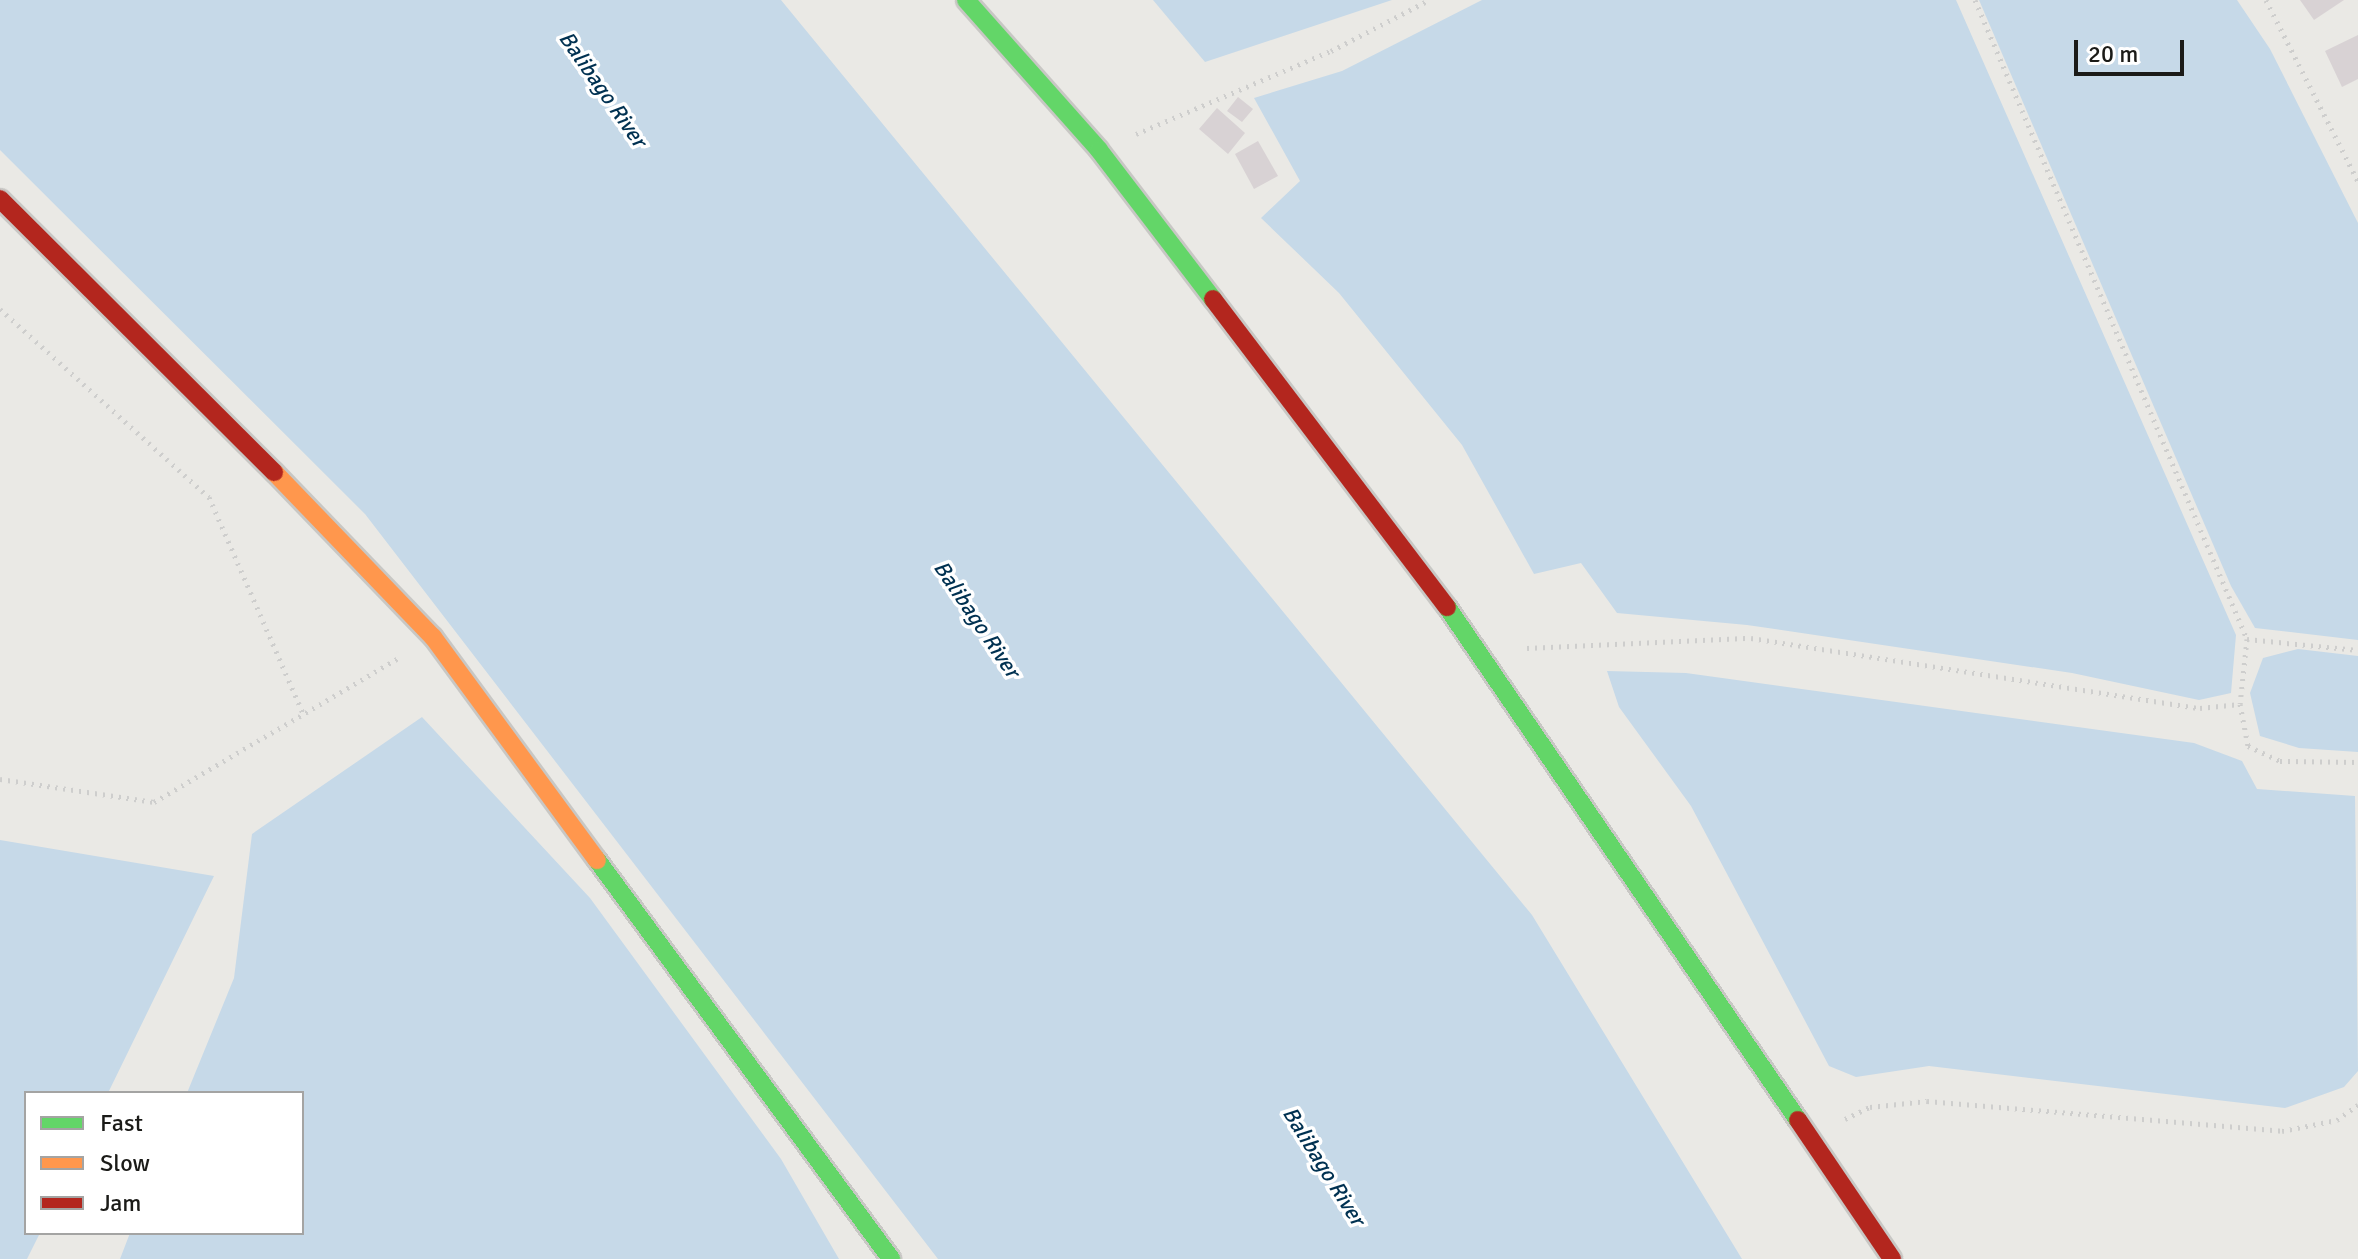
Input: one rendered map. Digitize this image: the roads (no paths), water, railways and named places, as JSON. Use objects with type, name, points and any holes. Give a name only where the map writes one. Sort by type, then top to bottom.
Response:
[{"type":"street","points":[[966,0],[1099,150],[1483,654],[1805,1137],[1892,1259]]},
{"type":"street","points":[[0,199],[120,312],[433,637],[891,1259]]},
{"type":"water","name":"Balibago River","points":[[0,0],[781,0],[1532,915],[1742,1259],[938,1259],[365,514],[0,150]]},
{"type":"water","points":[[1153,0],[1392,0],[1205,62]]},
{"type":"water","points":[[1482,0],[1956,0],[2236,635],[2231,693],[2199,700],[2072,673],[1747,625],[1617,613],[1581,563],[1534,574],[1462,445],[1339,293],[1261,218],[1300,181],[1254,98],[1342,71]]},
{"type":"water","points":[[1979,0],[2237,0],[2270,49],[2358,223],[2358,640],[2255,628],[2231,586]]},
{"type":"water","points":[[2298,649],[2358,656],[2358,752],[2299,748],[2260,736],[2250,693],[2263,658]]},
{"type":"water","points":[[1607,671],[1686,673],[2194,743],[2242,761],[2257,789],[2355,796],[2358,1071],[2344,1087],[2285,1108],[1929,1066],[1856,1077],[1829,1066],[1691,806],[1619,707]]},
{"type":"water","points":[[422,717],[590,898],[781,1159],[839,1259],[120,1259],[129,1235],[304,1235],[304,1091],[188,1091],[234,978],[252,834]]},
{"type":"water","points":[[0,840],[214,876],[109,1091],[24,1091],[24,1235],[39,1235],[27,1259],[0,1259]]}]
